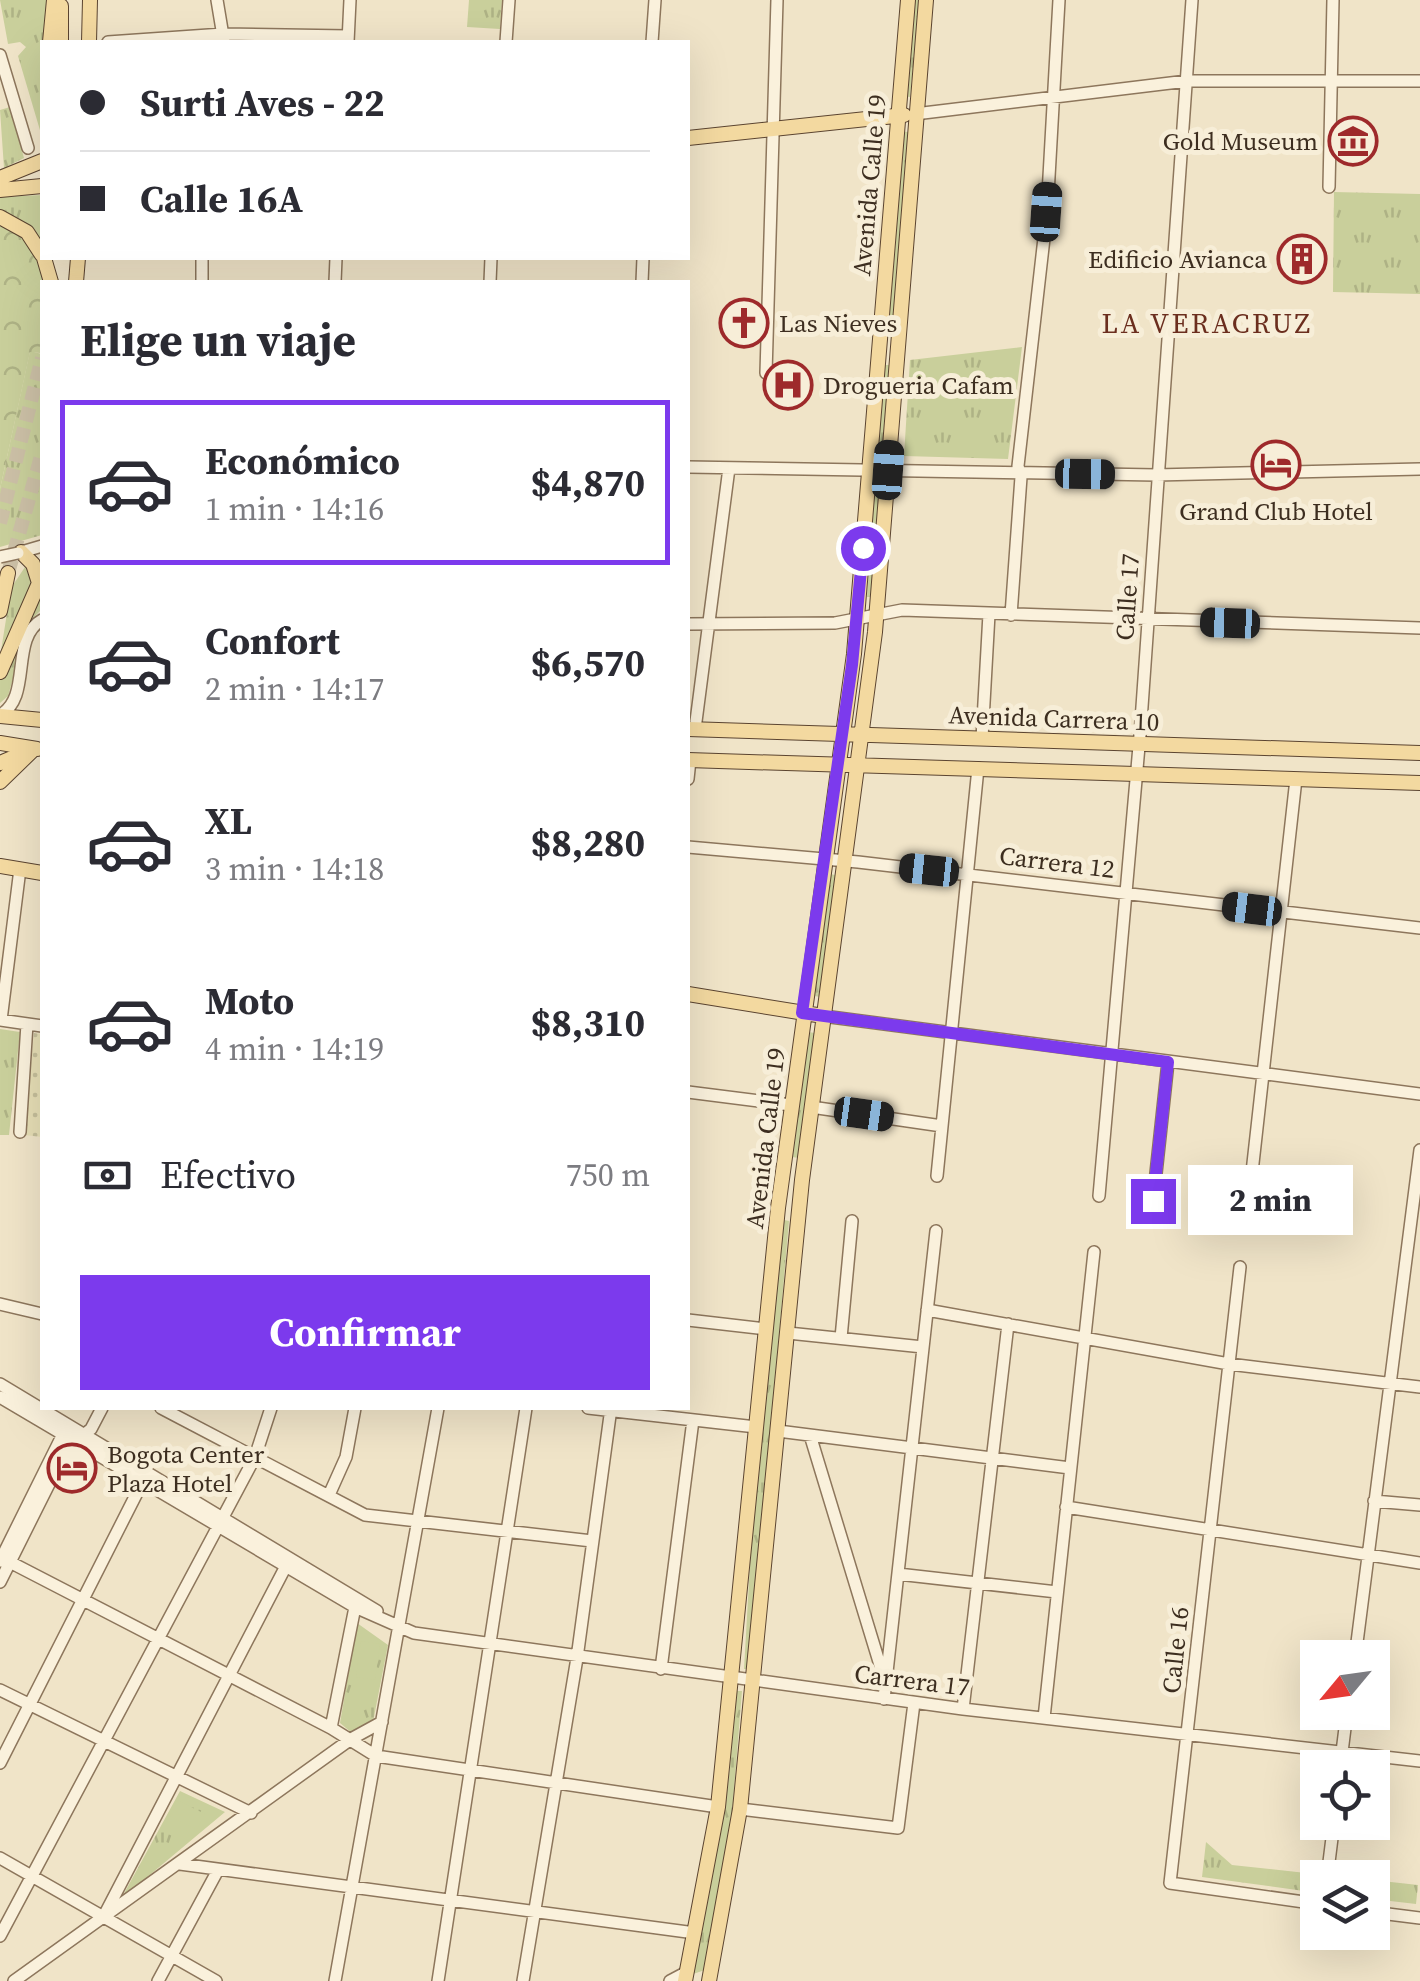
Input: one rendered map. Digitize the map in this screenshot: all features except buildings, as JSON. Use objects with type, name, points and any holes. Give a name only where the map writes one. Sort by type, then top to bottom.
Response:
[{"type":"main road","points":[[50,40],[58,0]]},
{"type":"main road","points":[[58,0],[61,40]]},
{"type":"main road","name":"Avenida Calle 19","points":[[686,1976],[718,1806],[791,1105],[857,619],[908,0]]},
{"type":"main road","name":"Avenida Calle 19","points":[[709,1981],[740,1809],[756,1682],[812,1106],[876,614],[926,0]]},
{"type":"main road","points":[[81,40],[90,1]]},
{"type":"main road","points":[[90,1],[92,40]]},
{"type":"main road","points":[[690,138],[915,114]]},
{"type":"main road","points":[[0,178],[40,163]]},
{"type":"main road","points":[[0,190],[40,187]]},
{"type":"main road","points":[[0,217],[27,232],[40,252]]},
{"type":"main road","points":[[0,672],[39,583],[33,564],[20,552]]},
{"type":"main road","points":[[0,611],[8,573]]},
{"type":"main road","points":[[0,715],[40,720]]},
{"type":"main road","name":"Avenida Carrera 10","points":[[691,729],[1420,752]]},
{"type":"main road","points":[[0,743],[38,749]]},
{"type":"main road","points":[[0,763],[38,749]]},
{"type":"main road","points":[[0,782],[38,749]]},
{"type":"main road","name":"Avenida Carrera 10","points":[[690,760],[1420,782]]},
{"type":"main road","points":[[0,866],[40,873]]},
{"type":"main road","points":[[690,994],[823,1016]]},
{"type":"street","points":[[217,0],[223,38]]},
{"type":"street","points":[[166,40],[348,40],[350,0]]},
{"type":"street","points":[[506,40],[509,0]]},
{"type":"street","points":[[652,40],[655,0]]},
{"type":"street","points":[[766,372],[777,0]]},
{"type":"street","points":[[1012,615],[1019,472],[1056,98],[1059,0]]},
{"type":"street","name":"Calle 17","points":[[1099,1196],[1140,743],[1192,0]]},
{"type":"street","points":[[1330,187],[1333,0]]},
{"type":"street","points":[[0,55],[28,148]]},
{"type":"street","points":[[915,114],[1186,81],[1420,81]]},
{"type":"street","points":[[690,467],[1160,474],[1420,469]]},
{"type":"street","points":[[691,729],[728,468]]},
{"type":"street","points":[[0,558],[40,547]]},
{"type":"street","points":[[690,624],[857,619],[908,610],[1420,628]]},
{"type":"street","points":[[982,738],[989,614]]},
{"type":"street","points":[[0,715],[14,702],[29,634],[40,621]]},
{"type":"street","points":[[937,1176],[978,768]]},
{"type":"street","points":[[1248,1208],[1296,778]]},
{"type":"street","name":"Carrera 12","points":[[690,847],[844,860],[1420,928]]},
{"type":"street","points":[[20,869],[1,1020],[40,1026]]},
{"type":"street","points":[[823,1016],[1420,1094]]},
{"type":"street","points":[[20,1132],[27,1024]]},
{"type":"street","points":[[1153,1201],[1168,1062]]},
{"type":"street","points":[[690,1092],[791,1105]]},
{"type":"street","points":[[812,1106],[942,1126]]},
{"type":"street","points":[[1357,1640],[1420,1150]]},
{"type":"street","points":[[841,1338],[852,1221]]},
{"type":"street","points":[[884,1699],[936,1231]]},
{"type":"street","points":[[1044,1718],[1094,1252]]},
{"type":"street","name":"Calle 16","points":[[1240,1267],[1170,1883],[1300,1901]]},
{"type":"street","points":[[0,1304],[40,1314]]},
{"type":"street","points":[[927,1310],[1230,1364],[1420,1387]]},
{"type":"street","points":[[690,1320],[766,1329]]},
{"type":"street","points":[[963,1709],[1008,1324]]},
{"type":"street","points":[[788,1333],[923,1347]]},
{"type":"street","name":"Carrera 17","points":[[0,1384],[66,1428],[400,1629]]},
{"type":"street","name":"Carrera 17","points":[[0,1397],[66,1428]]},
{"type":"street","points":[[4,1560],[67,1448],[81,1437],[101,1410]]},
{"type":"street","points":[[165,1410],[366,1516],[592,1541]]},
{"type":"street","points":[[0,1936],[255,1457],[271,1410]]},
{"type":"street","points":[[329,1495],[346,1457],[355,1410]]},
{"type":"street","points":[[335,1981],[438,1410]]},
{"type":"street","points":[[438,1981],[526,1410]]},
{"type":"street","points":[[523,1981],[577,1658],[610,1410]]},
{"type":"street","points":[[618,1410],[756,1427]]},
{"type":"street","points":[[662,1669],[693,1420]]},
{"type":"street","points":[[0,1582],[4,1560],[66,1428]]},
{"type":"street","points":[[778,1432],[1070,1468]]},
{"type":"street","points":[[810,1435],[886,1683]]},
{"type":"street","name":"Carrera 17","points":[[81,1437],[143,1481],[219,1520],[286,1566],[400,1629],[490,1646],[914,1703],[1333,1750]]},
{"type":"street","points":[[0,1762],[143,1481]]},
{"type":"street","points":[[1374,1501],[1420,1505]]},
{"type":"street","points":[[1066,1508],[1420,1563]]},
{"type":"street","points":[[4,1560],[331,1728],[376,1756],[718,1806]]},
{"type":"street","points":[[104,1916],[286,1566]]},
{"type":"street","points":[[898,1574],[1057,1592]]},
{"type":"street","points":[[331,1728],[355,1607]]},
{"type":"street","points":[[0,1690],[251,1813]]},
{"type":"street","points":[[740,1809],[898,1828],[914,1703]]},
{"type":"street","points":[[14,1981],[351,1739],[382,1722]]},
{"type":"street","name":"Carrera 17","points":[[1390,1757],[1420,1761]]},
{"type":"street","points":[[0,1858],[216,1981]]},
{"type":"street","points":[[180,1864],[695,1933]]},
{"type":"street","points":[[158,1981],[214,1870]]},
{"type":"street","points":[[1390,1914],[1420,1918]]},
{"type":"street","points":[[670,1981],[686,1976]]},
{"type":"shaded area","points":[[34,1033],[40,1034],[40,1137],[24,1135]]},
{"type":"green space","points":[[0,0],[50,0],[48,40],[40,40],[40,130],[18,56],[26,47],[20,42],[8,44]]},
{"type":"green space","points":[[469,0],[502,0],[500,29],[467,27]]},
{"type":"green space","points":[[912,0],[920,0],[910,97],[902,96]]},
{"type":"green space","points":[[10,107],[24,158],[4,168],[0,110]]},
{"type":"green space","points":[[899,131],[908,132],[893,333],[886,332]]},
{"type":"green space","points":[[1334,192],[1420,194],[1420,294],[1333,292]]},
{"type":"green space","points":[[40,195],[40,245],[0,213],[0,197]]},
{"type":"green space","points":[[0,222],[30,246],[42,280],[40,353],[30,352],[0,489]]},
{"type":"green space","points":[[1022,347],[1008,459],[904,456],[910,360]]},
{"type":"green space","points":[[30,351],[40,354],[40,536],[0,547],[0,489]]},
{"type":"green space","points":[[882,365],[890,365],[884,453],[876,452]]},
{"type":"green space","points":[[875,483],[883,484],[874,597],[867,597]]},
{"type":"green space","points":[[25,567],[35,579],[0,657],[11,588]]},
{"type":"green space","points":[[40,574],[40,611],[29,622],[8,696],[0,703],[0,677]]},
{"type":"green space","points":[[830,874],[835,875],[821,997],[814,996]]},
{"type":"green space","points":[[0,1029],[20,1032],[9,1135],[0,1135]]},
{"type":"green space","points":[[808,1032],[815,1033],[799,1158],[792,1157]]},
{"type":"green space","points":[[784,1220],[789,1221],[750,1669],[744,1669],[751,1546]]},
{"type":"green space","points":[[357,1623],[388,1645],[373,1722],[352,1733],[340,1723]]},
{"type":"green space","points":[[361,1641],[380,1644],[375,1680],[356,1677]]},
{"type":"green space","points":[[737,1691],[742,1691],[731,1827],[705,1970],[693,1974],[728,1785]]},
{"type":"green space","points":[[180,1791],[225,1812],[121,1899]]},
{"type":"green space","points":[[177,1800],[205,1814],[197,1830],[169,1816]]},
{"type":"green space","points":[[1206,1842],[1232,1865],[1300,1872],[1300,1890],[1202,1877]]},
{"type":"green space","points":[[1390,1882],[1418,1885],[1416,1904],[1390,1901]]},
{"type":"tunnel","points":[[0,523],[40,366]]},
{"type":"tunnel","points":[[8,573],[40,460]]},
{"type":"place","name":"Gold Museum","points":[[1353,141]]},
{"type":"place","name":"Edificio Avianca","points":[[1302,259]]},
{"type":"place","name":"Las Nieves","points":[[744,323]]},
{"type":"place","name":"Drogueria Cafam","points":[[788,385]]},
{"type":"place","name":"Grand Club Hotel","points":[[1276,465]]},
{"type":"place","name":"Bogota Center Plaza Hotel","points":[[72,1468]]},
{"type":"district","name":"LA VERACRUZ","points":[[1207,323]]},
{"type":"route","points":[[863,548],[852,665],[802,1013],[1168,1062],[1153,1201]]}]
